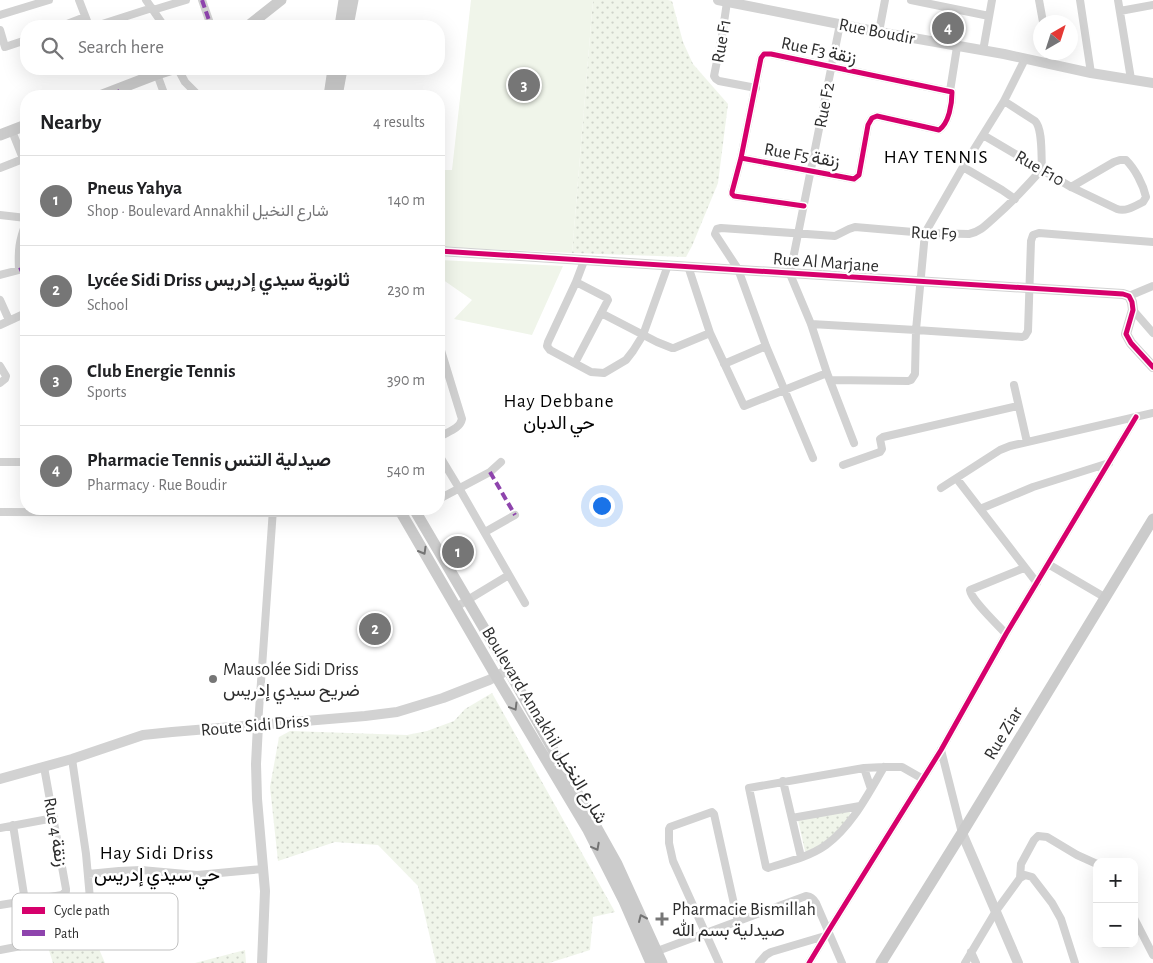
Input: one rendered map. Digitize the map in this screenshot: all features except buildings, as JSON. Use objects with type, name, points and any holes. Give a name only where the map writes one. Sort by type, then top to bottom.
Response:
[{"type":"main road","points":[[256,20],[282,0]]},
{"type":"main road","points":[[341,20],[344,0]]},
{"type":"main road","points":[[349,20],[352,0]]},
{"type":"main road","points":[[124,90],[155,75]]},
{"type":"main road","points":[[330,90],[333,75]]},
{"type":"main road","points":[[338,90],[341,75]]},
{"type":"main road","points":[[0,135],[20,128]]},
{"type":"main road","name":"Boulevard Annakhil شارع النخيل","points":[[402,515],[588,830],[652,956],[662,963]]},
{"type":"main road","name":"Boulevard Annakhil شارع النخيل","points":[[419,515],[617,864],[652,956]]},
{"type":"main road","name":"Rue Ziar","points":[[881,963],[1153,519]]},
{"type":"street","points":[[0,15],[36,2],[49,0]]},
{"type":"street","points":[[79,0],[86,20]]},
{"type":"street","points":[[146,0],[160,20]]},
{"type":"street","points":[[116,20],[186,0]]},
{"type":"street","points":[[202,0],[209,20]]},
{"type":"street","points":[[879,32],[885,0]]},
{"type":"street","points":[[911,0],[989,16]]},
{"type":"street","points":[[983,51],[992,0]]},
{"type":"street","points":[[1039,0],[1042,15]]},
{"type":"street","points":[[1090,0],[1080,1],[1091,73]]},
{"type":"street","points":[[1118,0],[1131,79]]},
{"type":"street","name":"Rue Boudir","points":[[723,1],[763,4],[879,32],[1091,73],[1153,83]]},
{"type":"street","name":"Rue F1","points":[[723,1],[722,36],[714,76],[719,81],[756,88]]},
{"type":"street","points":[[1120,11],[1153,5]]},
{"type":"street","points":[[77,20],[85,17]]},
{"type":"street","name":"Rue F2","points":[[790,274],[840,24]]},
{"type":"street","points":[[0,30],[6,48],[20,42]]},
{"type":"street","points":[[951,92],[957,46]]},
{"type":"street","name":"Rue F3 زنقة","points":[[804,206],[734,196],[732,194],[761,58],[764,54],[951,92]]},
{"type":"street","points":[[688,266],[710,333],[744,406],[829,376],[911,380],[914,374],[925,233],[1004,101],[1025,59]]},
{"type":"street","points":[[1050,60],[1051,64]]},
{"type":"street","points":[[157,75],[163,90]]},
{"type":"street","points":[[181,75],[193,90]]},
{"type":"street","name":"Rue F5 زنقة","points":[[741,158],[854,179],[859,176],[869,122],[873,116],[939,130],[944,126],[949,110],[951,92]]},
{"type":"street","points":[[1004,101],[1035,120],[1038,124],[1042,169]]},
{"type":"street","points":[[12,131],[20,151]]},
{"type":"street","name":"Rue F10","points":[[983,135],[1071,186],[1122,211],[1145,200],[1145,194],[1139,180],[1126,160],[1114,162],[1071,186]]},
{"type":"street","points":[[0,168],[20,164]]},
{"type":"street","points":[[963,167],[1015,199]]},
{"type":"street","name":"Rue F9","points":[[738,270],[715,234],[716,230],[721,228],[835,236],[854,227],[925,233],[976,233],[1015,199],[1042,169]]},
{"type":"street","points":[[0,215],[20,217]]},
{"type":"street","points":[[811,324],[1025,336],[1028,331],[1031,241],[1032,237],[1036,234],[1153,242]]},
{"type":"street","points":[[0,275],[19,270],[20,240]]},
{"type":"street","name":"Rue Al Marjane","points":[[445,251],[790,274],[1114,292],[1129,296]]},
{"type":"street","points":[[584,261],[547,346],[550,350],[591,372],[604,373],[626,360],[643,335],[668,266]]},
{"type":"street","points":[[738,270],[766,346],[813,458]]},
{"type":"street","points":[[790,274],[811,324],[854,443]]},
{"type":"street","points":[[575,363],[608,302],[607,298],[576,282]]},
{"type":"street","points":[[1153,286],[1129,296],[1133,310],[1126,332],[1128,340],[1153,367]]},
{"type":"street","points":[[0,300],[9,320]]},
{"type":"street","points":[[1133,310],[1153,333]]},
{"type":"street","points":[[601,313],[656,342],[674,348],[710,333]]},
{"type":"street","points":[[0,325],[20,315]]},
{"type":"street","points":[[724,364],[766,346]]},
{"type":"street","points":[[445,364],[462,419],[458,427],[445,434]]},
{"type":"street","points":[[0,366],[6,376],[3,381]]},
{"type":"street","points":[[1014,385],[1027,442]]},
{"type":"street","points":[[843,465],[880,452],[882,449],[880,439],[883,437],[1018,406]]},
{"type":"street","points":[[940,488],[1000,450],[1010,446],[1153,413]]},
{"type":"street","points":[[809,963],[941,750],[1006,634],[1136,417]]},
{"type":"street","points":[[0,462],[20,462]]},
{"type":"street","points":[[445,496],[490,472],[501,462]]},
{"type":"street","points":[[980,510],[1034,487],[1109,463]]},
{"type":"street","points":[[445,465],[525,603]]},
{"type":"street","points":[[957,479],[1037,583]]},
{"type":"street","points":[[0,512],[20,512]]},
{"type":"street","points":[[262,963],[265,891],[256,764],[273,515]]},
{"type":"street","points":[[484,532],[515,516]]},
{"type":"street","points":[[1048,564],[1106,598]]},
{"type":"street","points":[[1006,634],[977,603],[970,590],[1024,568]]},
{"type":"street","points":[[456,607],[509,575]]},
{"type":"street","name":"Route Sidi Driss","points":[[0,779],[72,759],[143,735],[397,712],[443,698],[508,670]]},
{"type":"street","points":[[941,750],[962,833],[1018,963]]},
{"type":"street","points":[[72,759],[90,893]]},
{"type":"street","name":"Rue 4 زنقة","points":[[44,767],[66,889],[65,893]]},
{"type":"street","points":[[884,767],[860,806],[839,834],[821,848],[801,857],[768,868],[765,866],[749,788],[864,768],[884,767],[902,767],[923,779]]},
{"type":"street","points":[[864,768],[871,789]]},
{"type":"street","points":[[783,781],[801,857]]},
{"type":"street","points":[[792,818],[860,806]]},
{"type":"street","points":[[718,963],[674,861],[669,843],[669,829],[672,826],[712,812],[714,814],[738,922]]},
{"type":"street","points":[[0,828],[54,818]]},
{"type":"street","points":[[13,826],[24,893]]},
{"type":"street","points":[[1020,878],[1021,864],[1038,836],[1047,837],[1093,862]]},
{"type":"street","points":[[88,874],[141,870],[197,875],[263,869]]},
{"type":"street","points":[[965,963],[996,912],[1020,878],[1025,875],[1032,878],[1052,902],[1061,919],[1075,963]]},
{"type":"street","points":[[652,956],[810,896],[816,903],[827,933],[842,963]]},
{"type":"street","points":[[1138,926],[1153,955]]},
{"type":"street","points":[[760,963],[771,952],[827,933]]},
{"type":"street","points":[[971,952],[976,963]]},
{"type":"shaded area","points":[[471,0],[593,0],[572,253],[445,247],[445,170],[452,170]]},
{"type":"shaded area","points":[[593,0],[672,1],[683,42],[693,64],[728,104],[718,183],[686,257],[572,253]]},
{"type":"shaded area","points":[[445,260],[563,266],[532,335],[454,319],[472,300],[445,281]]},
{"type":"shaded area","points":[[492,693],[615,912],[593,917],[590,950],[549,963],[436,963],[418,886],[378,845],[335,842],[278,861],[270,787],[279,737],[290,731],[407,735],[427,731],[454,721],[465,709]]},
{"type":"shaded area","points":[[850,810],[850,816],[833,836],[809,852],[805,851],[798,820]]},
{"type":"shaded area","points":[[49,950],[99,950],[105,963],[53,963]]},
{"type":"shaded area","points":[[245,950],[246,963],[195,963]]},
{"type":"marked path","points":[[202,0],[209,20]]},
{"type":"marked path","points":[[490,472],[515,515]]},
{"type":"cycle path","points":[[741,158],[854,179],[859,175],[868,125],[872,118],[877,116],[939,130],[948,118],[952,92],[764,54],[761,58],[732,194],[734,196],[804,206]]},
{"type":"cycle path","points":[[445,251],[1123,294],[1129,296],[1133,310],[1126,334],[1131,343],[1153,367]]},
{"type":"cycle path","points":[[809,963],[941,750],[1006,634],[1136,417]]},
{"type":"place","name":"Pharmacie Tennis صيدلية التنس","points":[[948,28]]},
{"type":"place","name":"Club Energie Tennis","points":[[524,85]]},
{"type":"place","name":"Pneus Yahya","points":[[458,552]]},
{"type":"place","name":"Lycée Sidi Driss ثانوية سيدي إدريس","points":[[375,629]]},
{"type":"place","name":"Mausolée Sidi Driss ضريح سيدي إدريس","points":[[213,679]]},
{"type":"place","name":"Pharmacie Bismillah صيدلية بسم الله","points":[[662,919]]},
{"type":"district","name":"HAY TENNIS","points":[[936,156]]},
{"type":"district","name":"Hay Debbane حي الدبان","points":[[559,411]]},
{"type":"district","name":"Hay Sidi Driss حي سيدي إدريس","points":[[157,863]]}]
